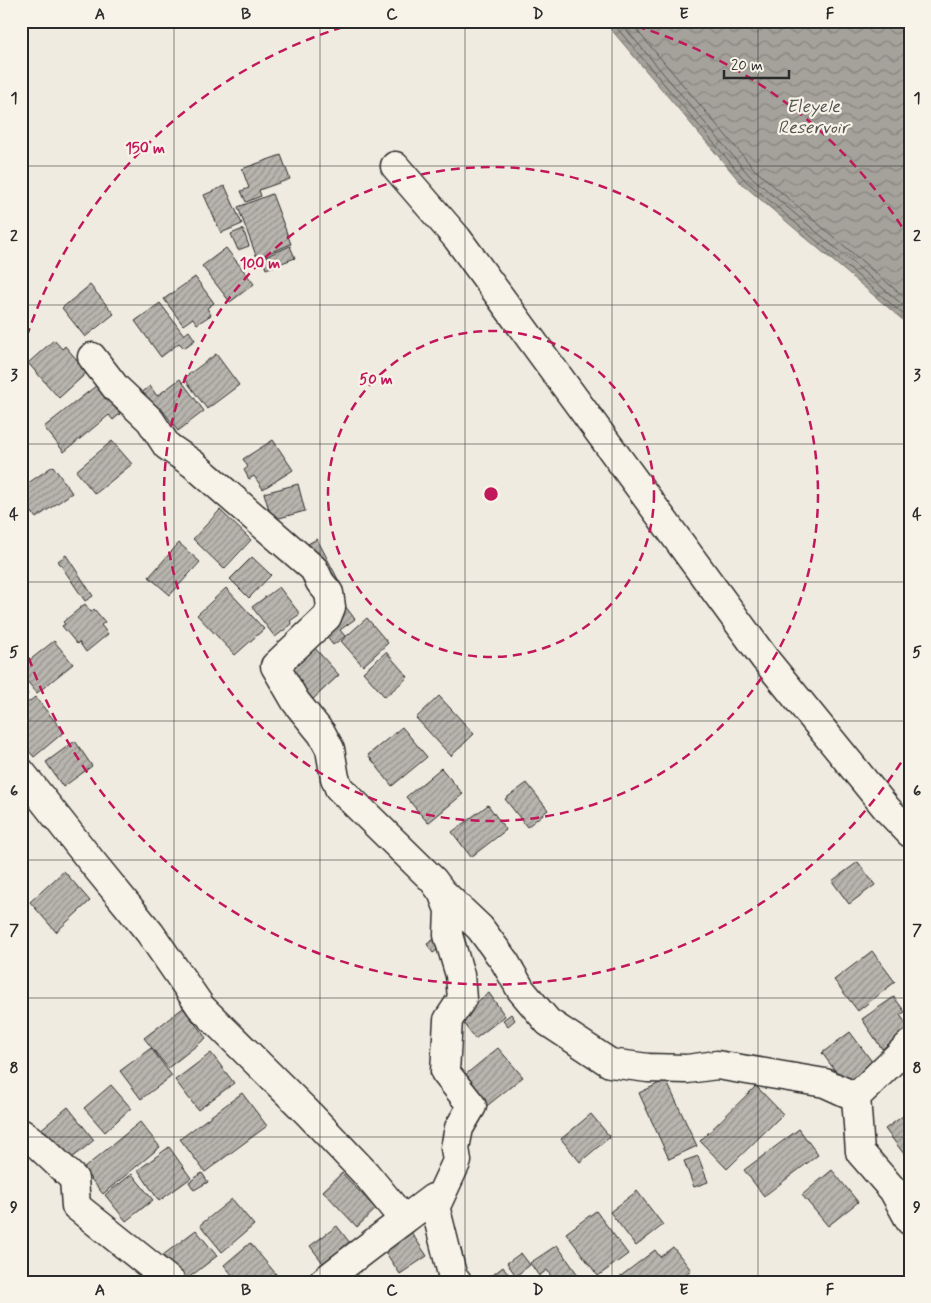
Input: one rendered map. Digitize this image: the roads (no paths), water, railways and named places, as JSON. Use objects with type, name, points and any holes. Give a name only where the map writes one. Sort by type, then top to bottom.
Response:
[{"type":"street","points":[[395,166],[457,238],[765,659],[910,833]]},
{"type":"street","points":[[92,357],[116,388],[150,420],[167,446],[193,464],[314,569],[320,582],[329,593],[331,607],[327,616],[275,666],[296,702],[322,734],[330,749],[335,778],[339,788],[480,928],[506,962],[521,990],[548,1022],[610,1063],[668,1068],[717,1065],[825,1083],[856,1097]]},
{"type":"street","points":[[21,772],[150,933],[201,1007],[354,1161],[404,1220]]},
{"type":"street","points":[[436,1206],[456,1161],[455,1148],[458,1128],[472,1106],[446,1072],[448,1020],[462,999],[460,975],[448,934],[449,910],[442,892]]},
{"type":"street","points":[[910,1044],[856,1097],[860,1152],[893,1190],[910,1221]]},
{"type":"street","points":[[21,1133],[37,1144],[74,1179],[76,1206],[171,1282]]},
{"type":"street","points":[[323,1282],[357,1253],[376,1242],[433,1198],[453,1278],[457,1282]]},
{"type":"water","name":"Eleyele Reservoir","points":[[604,21],[910,21],[910,326],[741,183]]}]
